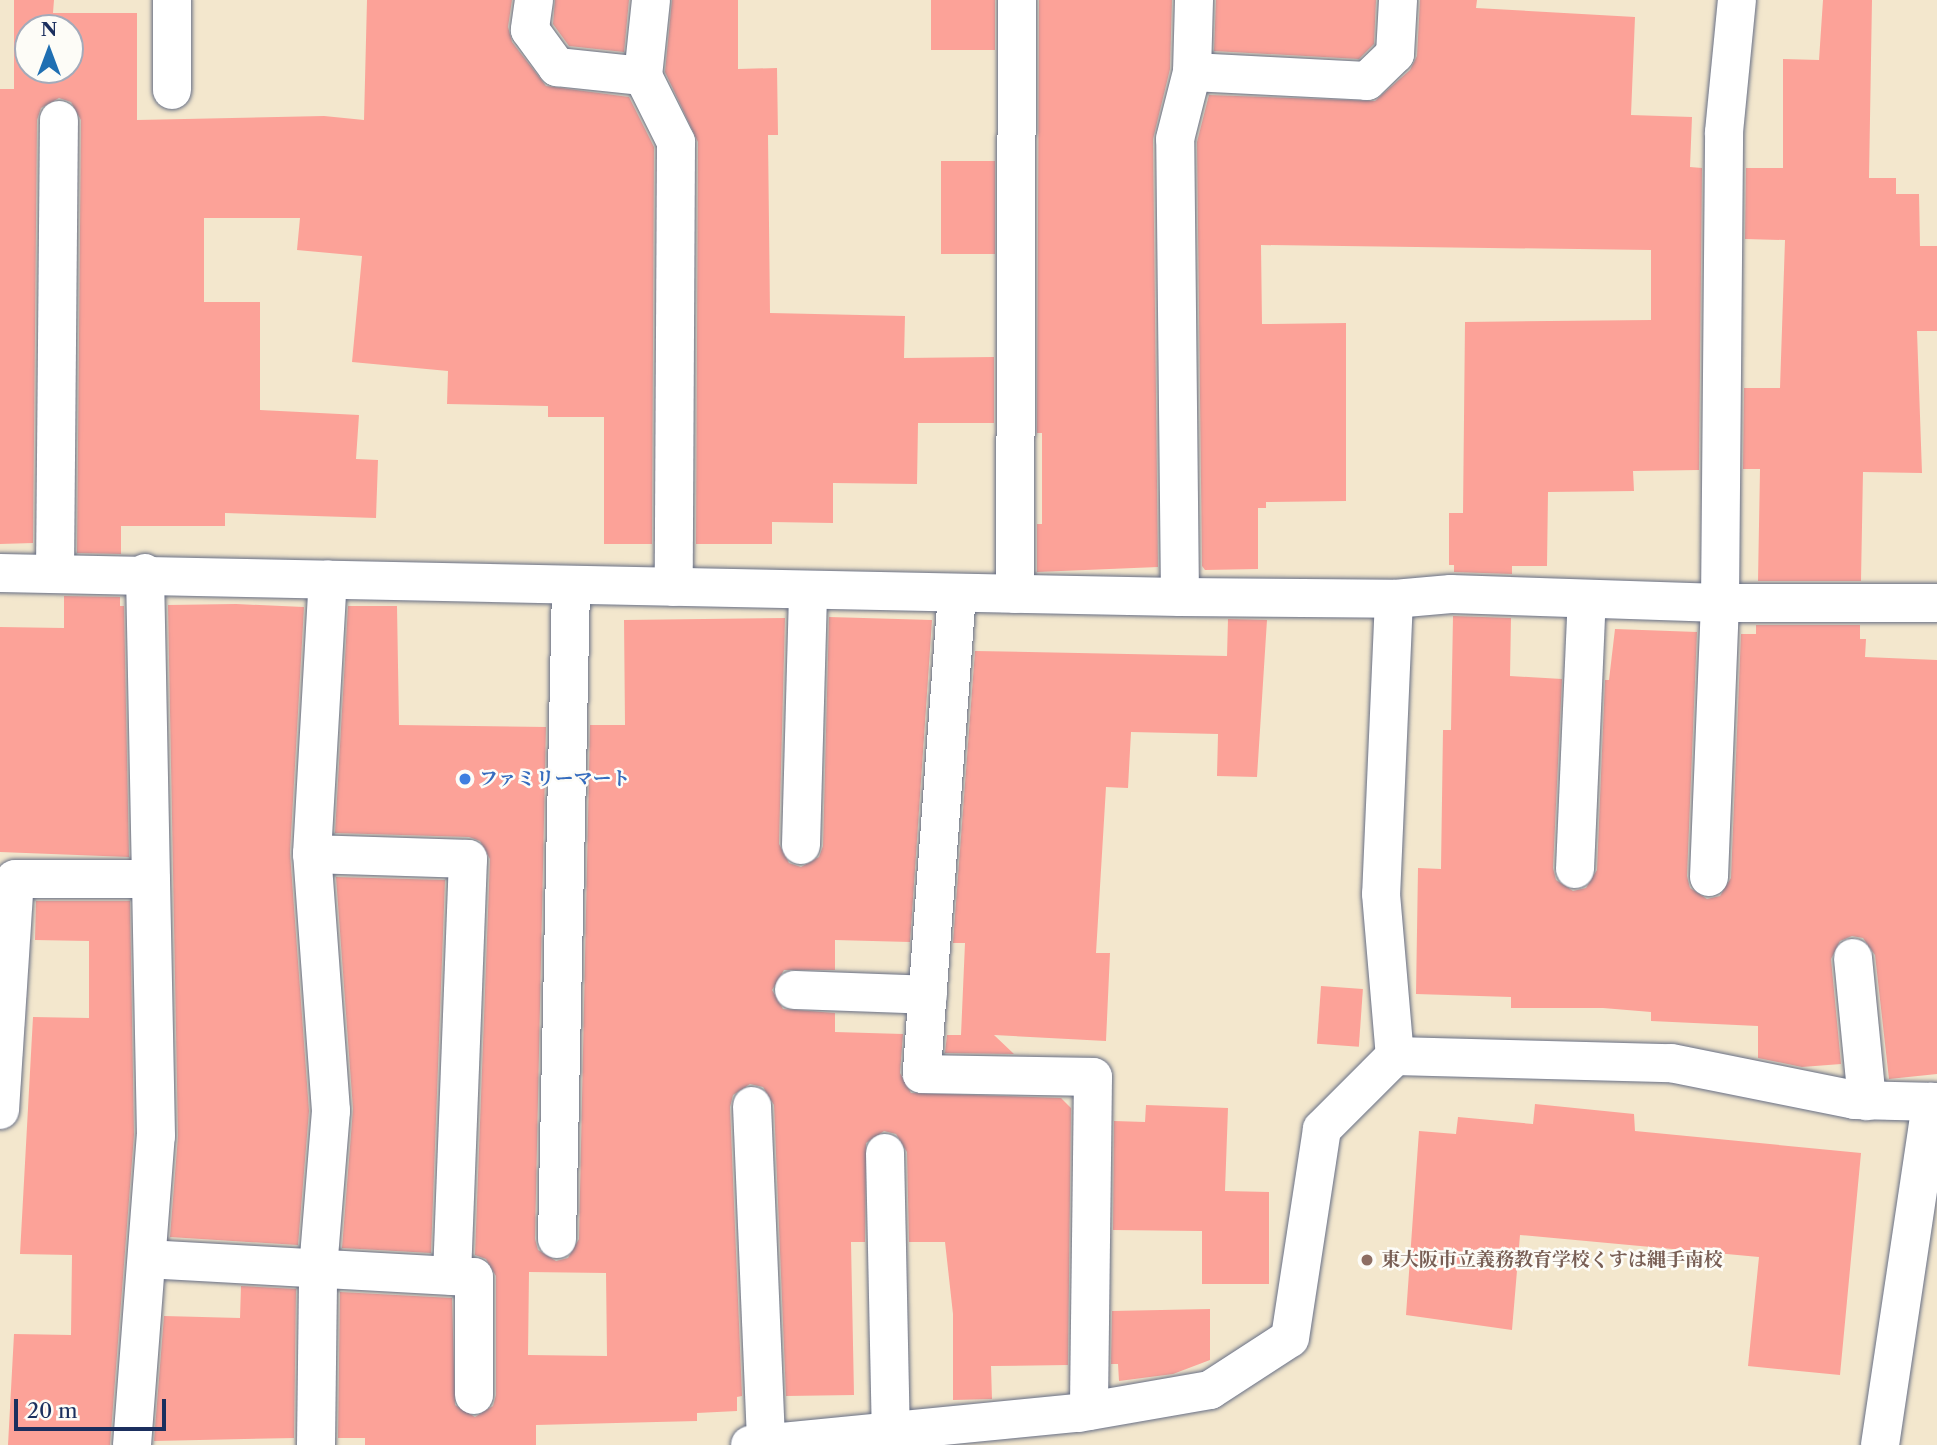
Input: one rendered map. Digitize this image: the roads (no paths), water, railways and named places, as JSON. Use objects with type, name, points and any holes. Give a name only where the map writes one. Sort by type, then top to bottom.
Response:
[{"type":"street","points":[[172,0],[172,90]]},
{"type":"street","points":[[534,0],[530,30],[557,67],[643,76]]},
{"type":"street","points":[[651,0],[643,76],[676,142],[674,587]]},
{"type":"street","points":[[1015,594],[1017,0]]},
{"type":"street","points":[[1180,597],[1175,139],[1192,72],[1194,0]]},
{"type":"street","points":[[1192,72],[1367,81],[1395,54],[1398,0]]},
{"type":"street","points":[[1709,877],[1720,603],[1724,132],[1737,0]]},
{"type":"street","points":[[55,573],[59,120]]},
{"type":"street","points":[[0,573],[145,573],[1180,597],[1394,599],[1451,594],[1720,603],[1937,603]]},
{"type":"street","points":[[132,1445],[156,1136],[145,573]]},
{"type":"street","points":[[316,1445],[318,1269],[331,1111],[312,854],[328,579]]},
{"type":"street","points":[[557,1239],[571,584]]},
{"type":"street","points":[[800,845],[807,590]]},
{"type":"street","points":[[957,593],[922,1074],[1093,1077],[1089,1411]]},
{"type":"street","points":[[1394,599],[1381,894],[1395,1056]]},
{"type":"street","points":[[1575,869],[1587,599]]},
{"type":"street","points":[[312,854],[468,859],[452,1276]]},
{"type":"street","points":[[0,1110],[15,879],[151,879]]},
{"type":"street","points":[[1853,958],[1867,1101]]},
{"type":"street","points":[[794,990],[928,995]]},
{"type":"street","points":[[752,1106],[758,1444],[1089,1411],[1210,1390],[1290,1338],[1322,1129],[1395,1056],[1671,1063],[1867,1101],[1934,1102],[1880,1445]]},
{"type":"street","points":[[885,1153],[891,1431]]},
{"type":"street","points":[[147,1259],[474,1277],[474,1395]]},
{"type":"place","name":"ファミリーマート","points":[[465,779]]},
{"type":"place","name":"東大阪市立義務教育学校くすは縄手南校","points":[[1367,1260]]}]
